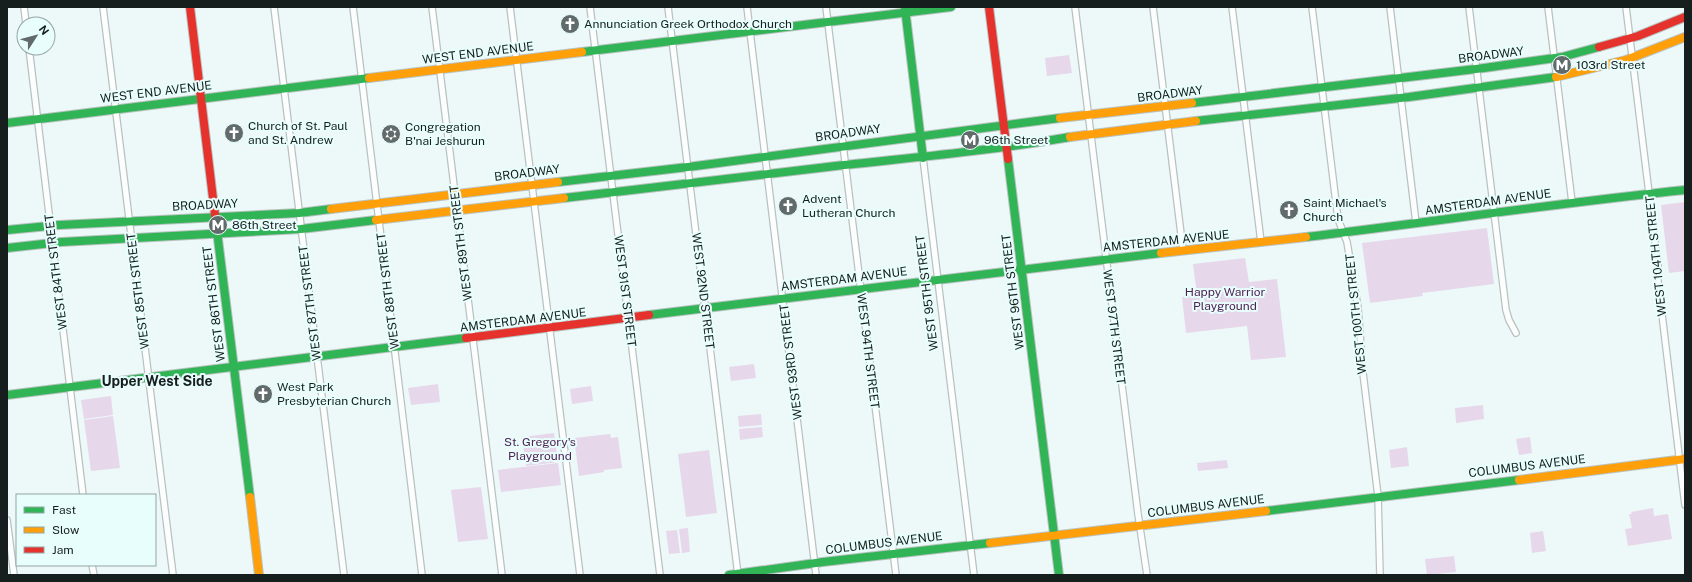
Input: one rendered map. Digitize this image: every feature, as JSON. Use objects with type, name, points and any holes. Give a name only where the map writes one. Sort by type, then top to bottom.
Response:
[{"type":"main road","name":"WEST 86TH STREET","points":[[190,7],[259,575]]},
{"type":"main road","name":"WEST END AVENUE","points":[[7,123],[750,32],[905,10],[951,7]]},
{"type":"main road","name":"WEST 96TH STREET","points":[[989,7],[1005,125],[1060,575]]},
{"type":"main road","name":"WEST 95TH STREET","points":[[905,10],[923,158]]},
{"type":"main road","name":"BROADWAY","points":[[7,230],[130,221],[299,213],[688,166],[1005,125],[1476,69],[1554,58],[1630,38],[1685,17]]},
{"type":"main road","points":[[7,248],[52,242],[301,229],[845,165],[923,158],[1090,134],[1401,98],[1556,77],[1632,58],[1685,37]]},
{"type":"main road","name":"AMSTERDAM AVENUE","points":[[7,395],[861,289],[1183,250],[1416,224],[1572,202],[1685,190]]},
{"type":"main road","name":"COLUMBUS AVENUE","points":[[730,575],[815,563],[1139,526],[1682,460]]},
{"type":"street","name":"WEST 85TH STREET","points":[[104,7],[173,575]]},
{"type":"street","name":"WEST 87TH STREET","points":[[274,7],[344,575]]},
{"type":"street","name":"WEST 88TH STREET","points":[[353,7],[422,575]]},
{"type":"street","name":"WEST 89TH STREET","points":[[432,7],[502,575]]},
{"type":"street","points":[[510,7],[580,575]]},
{"type":"street","name":"WEST 91ST STREET","points":[[590,7],[660,575]]},
{"type":"street","name":"WEST 92ND STREET","points":[[668,7],[738,574]]},
{"type":"street","name":"WEST 93RD STREET","points":[[747,7],[816,575]]},
{"type":"street","name":"WEST 94TH STREET","points":[[826,7],[896,575]]},
{"type":"street","name":"WEST 97TH STREET","points":[[1075,7],[1105,260],[1139,526],[1147,575]]},
{"type":"street","points":[[1153,7],[1183,250]]},
{"type":"street","points":[[1232,7],[1261,242]]},
{"type":"street","name":"WEST 100TH STREET","points":[[1312,7],[1336,212],[1342,232],[1348,242],[1358,308],[1362,373],[1378,496],[1380,575]]},
{"type":"street","points":[[1390,7],[1416,224]]},
{"type":"street","points":[[1469,7],[1506,310],[1509,320],[1516,333]]},
{"type":"street","points":[[1548,7],[1572,202]]},
{"type":"street","name":"WEST 104TH STREET","points":[[1626,7],[1650,194],[1658,266],[1657,273],[1682,460],[1685,506]]},
{"type":"street","name":"WEST 84TH STREET","points":[[30,56],[83,494]]},
{"type":"street","name":"WEST 95TH STREET","points":[[923,158],[974,575]]},
{"type":"street","points":[[7,520],[14,575]]},
{"type":"green space","points":[[1069,55],[1072,73],[1047,76],[1045,58]]},
{"type":"green space","points":[[1685,202],[1685,271],[1669,273],[1661,205]]},
{"type":"green space","points":[[1487,228],[1494,284],[1422,293],[1423,296],[1370,303],[1362,243]]},
{"type":"green space","name":"Happy Warrior Playground","points":[[1245,258],[1249,282],[1277,279],[1286,357],[1251,360],[1247,326],[1186,333],[1182,297],[1197,295],[1193,264]]},
{"type":"green space","points":[[754,364],[756,378],[731,381],[729,367]]},
{"type":"green space","points":[[438,384],[440,402],[411,405],[408,388]]},
{"type":"green space","points":[[591,386],[593,401],[572,404],[570,389]]},
{"type":"green space","points":[[111,396],[113,415],[84,419],[81,400]]},
{"type":"green space","points":[[1483,405],[1484,419],[1456,423],[1455,408]]},
{"type":"green space","points":[[761,414],[762,425],[739,427],[738,416]]},
{"type":"green space","points":[[113,416],[120,468],[91,471],[84,420]]},
{"type":"green space","points":[[762,427],[763,437],[740,440],[739,429]]},
{"type":"green space","name":"St. Gregory's Playground","points":[[554,433],[558,462],[526,466],[522,437]]},
{"type":"green space","points":[[610,434],[611,438],[618,437],[622,468],[604,470],[604,472],[579,476],[574,438]]},
{"type":"green space","points":[[1530,437],[1532,453],[1519,455],[1516,439]]},
{"type":"green space","points":[[1407,447],[1409,466],[1391,468],[1389,450]]},
{"type":"green space","points":[[709,450],[717,513],[686,517],[678,454]]},
{"type":"green space","points":[[1227,460],[1228,468],[1198,471],[1197,463]]},
{"type":"green space","points":[[558,463],[561,485],[501,492],[498,470]]},
{"type":"green space","points":[[481,487],[488,539],[458,542],[451,490]]},
{"type":"green space","points":[[1653,508],[1654,516],[1668,514],[1672,539],[1628,546],[1625,529],[1632,528],[1629,514],[1632,514],[1631,512]]},
{"type":"green space","points":[[688,528],[690,552],[682,553],[679,529]]},
{"type":"green space","points":[[677,530],[680,553],[669,554],[666,531]]},
{"type":"green space","points":[[1543,531],[1546,551],[1532,553],[1530,533]]},
{"type":"green space","points":[[1454,556],[1456,572],[1427,575],[1425,559]]},
{"type":"traffic: fast","points":[[582,52],[951,7]]},
{"type":"traffic: fast","points":[[905,8],[923,158]]},
{"type":"traffic: fast","points":[[1192,103],[1484,68],[1562,57],[1599,47]]},
{"type":"traffic: fast","points":[[1196,121],[1409,97],[1556,77]]},
{"type":"traffic: fast","points":[[7,123],[369,78]]},
{"type":"traffic: fast","points":[[558,182],[688,167],[1060,118]]},
{"type":"traffic: fast","points":[[564,198],[957,153],[1070,137]]},
{"type":"traffic: fast","points":[[1008,159],[1059,575]]},
{"type":"traffic: fast","points":[[1306,237],[1685,190]]},
{"type":"traffic: fast","points":[[7,230],[59,225],[299,213],[331,209]]},
{"type":"traffic: fast","points":[[215,215],[250,497]]},
{"type":"traffic: fast","points":[[7,248],[61,242],[301,229],[376,220]]},
{"type":"traffic: fast","points":[[649,315],[1161,253]]},
{"type":"traffic: fast","points":[[7,395],[466,338]]},
{"type":"traffic: fast","points":[[1266,511],[1519,480]]},
{"type":"traffic: fast","points":[[729,575],[823,562],[990,543]]},
{"type":"traffic: slow","points":[[1556,77],[1626,60],[1685,37]]},
{"type":"traffic: slow","points":[[369,78],[582,52]]},
{"type":"traffic: slow","points":[[1060,118],[1192,103]]},
{"type":"traffic: slow","points":[[1070,137],[1196,121]]},
{"type":"traffic: slow","points":[[331,209],[558,182]]},
{"type":"traffic: slow","points":[[376,220],[564,198]]},
{"type":"traffic: slow","points":[[1161,253],[1306,237]]},
{"type":"traffic: slow","points":[[1519,480],[1685,459]]},
{"type":"traffic: slow","points":[[250,497],[259,575]]},
{"type":"traffic: slow","points":[[990,543],[1266,511]]},
{"type":"traffic: jam","points":[[190,7],[215,215]]},
{"type":"traffic: jam","points":[[989,7],[1008,159]]},
{"type":"traffic: jam","points":[[1599,47],[1638,36],[1685,17]]},
{"type":"traffic: jam","points":[[466,338],[649,315]]},
{"type":"place","name":"Annunciation Greek Orthodox Church","points":[[570,24]]},
{"type":"place","name":"103rd Street","points":[[1562,65]]},
{"type":"place","name":"Church of St. Paul and St. Andrew","points":[[234,133]]},
{"type":"place","name":"Congregation B'nai Jeshurun","points":[[391,134]]},
{"type":"place","name":"96th Street","points":[[970,140]]},
{"type":"place","name":"Advent Lutheran Church","points":[[788,206]]},
{"type":"place","name":"Saint Michael's Church","points":[[1289,210]]},
{"type":"place","name":"86th Street","points":[[218,225]]},
{"type":"place","name":"West Park Presbyterian Church","points":[[263,394]]},
{"type":"district","name":"Upper West Side","points":[[157,381]]}]
